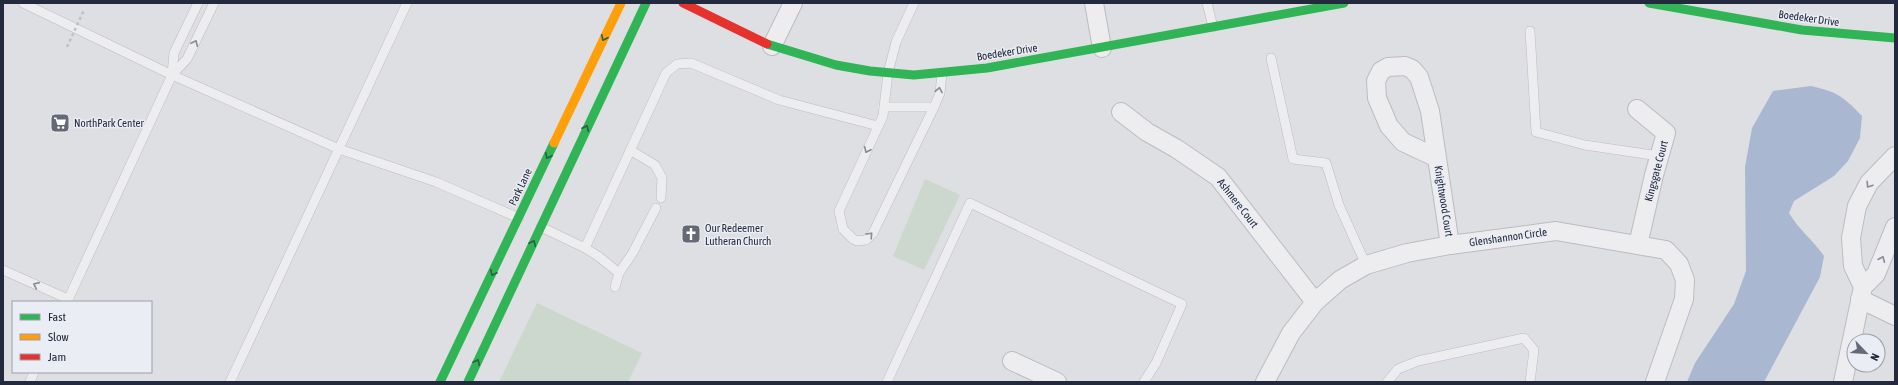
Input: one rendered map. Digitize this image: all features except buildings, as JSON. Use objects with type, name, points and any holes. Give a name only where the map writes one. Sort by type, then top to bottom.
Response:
[{"type":"street","name":"Park Lane","points":[[468,382],[530,222],[621,3]]},
{"type":"street","name":"Park Lane","points":[[440,382],[530,222],[646,3]]},
{"type":"street","name":"Boedeker Drive","points":[[683,3],[772,46],[836,65],[888,73],[914,75],[987,68],[1102,48],[1321,5],[1344,3]]},
{"type":"street","points":[[772,46],[793,3]]},
{"type":"street","points":[[1094,3],[1102,48]]},
{"type":"street","name":"Boedeker Drive","points":[[1649,3],[1796,30],[1830,34],[1895,38]]},
{"type":"street","name":"Knightwood Court","points":[[1437,158],[1403,142],[1389,126],[1377,98],[1376,81],[1381,71],[1388,67],[1405,66],[1412,69],[1419,77],[1430,111],[1450,245]]},
{"type":"street","name":"Kingsgate Court","points":[[1637,109],[1666,133],[1659,156],[1638,245]]},
{"type":"street","name":"Ashmere Court","points":[[1122,112],[1147,132],[1177,149],[1218,177],[1315,302]]},
{"type":"street","points":[[1895,156],[1870,183],[1857,206],[1851,238],[1853,266],[1862,293],[1895,316]]},
{"type":"street","points":[[1843,382],[1862,293],[1876,274],[1895,227]]},
{"type":"street","name":"Glenshannon Circle","points":[[1265,382],[1291,333],[1315,302],[1340,280],[1366,265],[1407,253],[1450,245],[1556,231],[1666,250],[1679,264],[1685,280],[1684,299],[1655,382]]},
{"type":"street","points":[[1012,361],[1057,382]]},
{"type":"lane","points":[[23,3],[172,75],[339,149],[436,182],[530,222],[585,248],[598,256],[619,273]]},
{"type":"lane","points":[[172,75],[174,53],[198,3]]},
{"type":"lane","points":[[3,270],[68,300],[172,75],[187,59],[214,3]]},
{"type":"lane","points":[[230,382],[407,3]]},
{"type":"lane","points":[[914,3],[896,42],[888,73],[883,116],[838,211],[843,229],[852,239],[857,241],[866,240],[874,233],[934,107],[940,92],[942,73]]},
{"type":"lane","points":[[1207,3],[1213,27]]},
{"type":"lane","points":[[1530,31],[1536,132],[1585,145],[1659,156]]},
{"type":"lane","points":[[1271,58],[1293,160],[1326,163],[1339,205],[1366,265]]},
{"type":"lane","points":[[585,248],[666,73],[671,68],[684,63],[698,66],[778,100],[878,126]]},
{"type":"lane","points":[[884,107],[934,107]]},
{"type":"lane","points":[[630,150],[655,165],[662,178],[661,198]]},
{"type":"lane","points":[[887,382],[970,204],[1182,304],[1156,363],[1144,382]]},
{"type":"lane","points":[[615,287],[619,273],[632,254],[656,208]]},
{"type":"lane","points":[[1387,382],[1398,369],[1418,361],[1524,338],[1534,350],[1530,382]]},
{"type":"path","points":[[66,47],[84,10]]},
{"type":"shaded area","points":[[925,179],[960,195],[924,270],[893,256]]},
{"type":"shaded area","points":[[537,303],[642,353],[628,382],[499,382]]},
{"type":"water","points":[[1811,86],[1834,93],[1844,99],[1862,116],[1860,138],[1848,161],[1834,176],[1794,201],[1789,213],[1797,225],[1824,256],[1820,277],[1764,382],[1687,382],[1695,363],[1734,304],[1746,271],[1745,167],[1752,128],[1773,91]]},
{"type":"traffic: fast","points":[[468,382],[646,3]]},
{"type":"traffic: fast","points":[[767,44],[836,65],[870,71],[914,75],[987,68],[1344,3]]},
{"type":"traffic: fast","points":[[1649,3],[1802,30],[1895,38]]},
{"type":"traffic: fast","points":[[440,382],[554,143]]},
{"type":"traffic: slow","points":[[554,143],[621,3]]},
{"type":"traffic: jam","points":[[683,3],[767,44]]},
{"type":"place","name":"NorthPark Center","points":[[60,123]]},
{"type":"place","name":"Our Redeemer Lutheran Church","points":[[691,234]]}]
